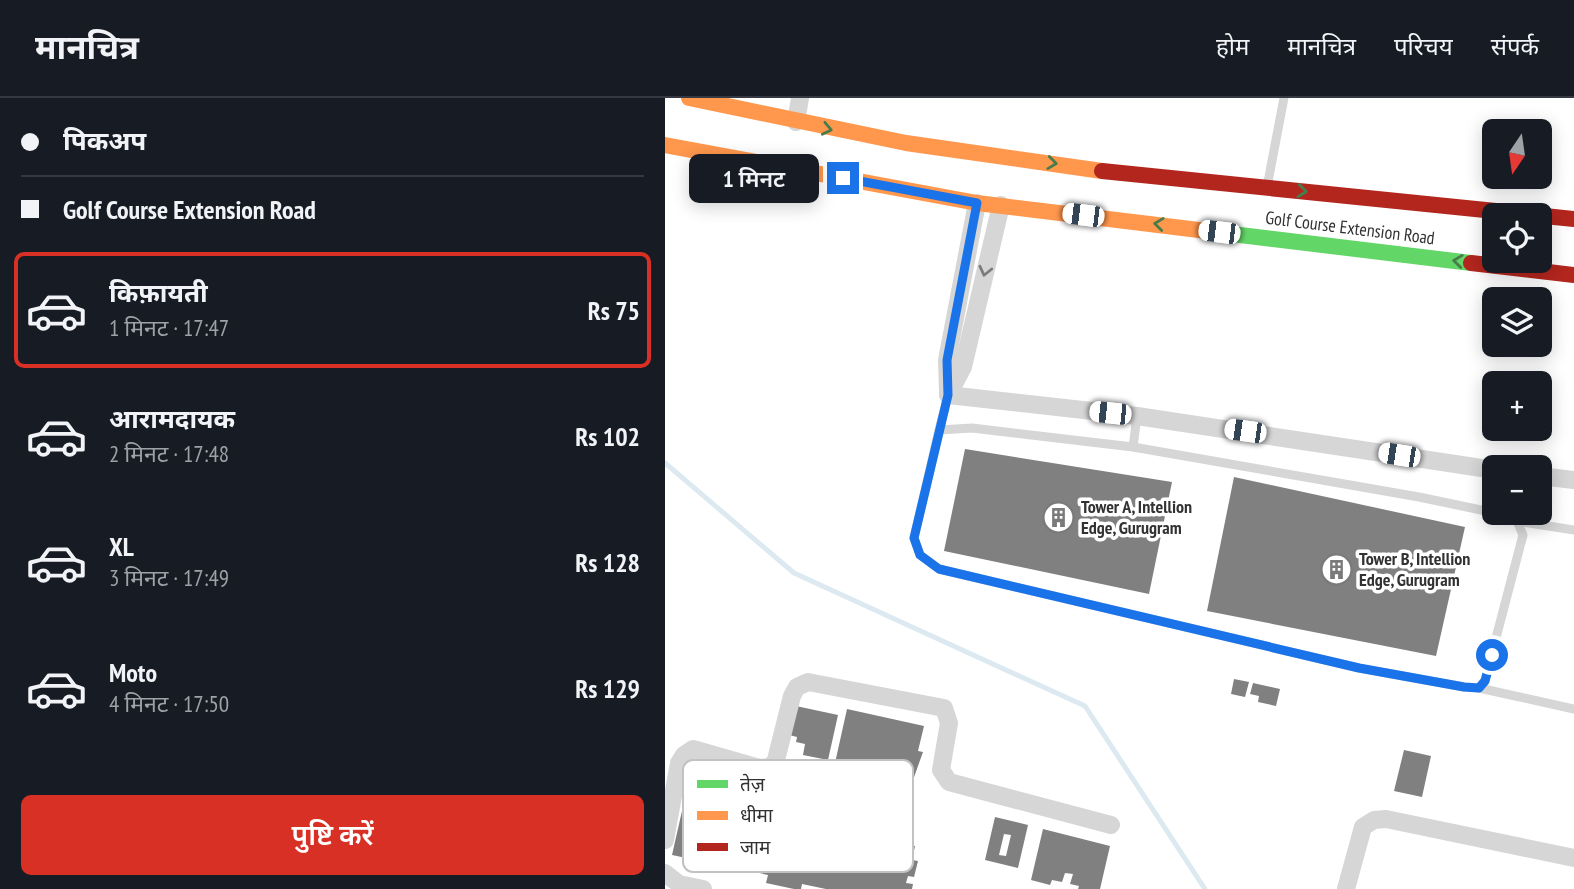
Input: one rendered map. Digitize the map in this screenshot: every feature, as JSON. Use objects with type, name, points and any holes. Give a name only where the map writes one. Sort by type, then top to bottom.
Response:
[{"type":"main road","points":[[689,98],[764,106],[796,122],[980,155],[1574,219]]},
{"type":"main road","name":"Golf Course Extension Road","points":[[665,145],[977,203],[1574,275]]},
{"type":"street","points":[[796,122],[800,98]]},
{"type":"street","points":[[948,395],[947,360],[977,203]]},
{"type":"street","points":[[948,395],[963,367],[1001,205]]},
{"type":"street","points":[[948,395],[1137,416],[1482,468]]},
{"type":"street","points":[[1552,477],[1574,480]]},
{"type":"street","points":[[776,760],[792,696],[797,687],[808,682],[944,708],[949,723],[941,770],[949,782],[1111,825]]},
{"type":"street","points":[[665,840],[679,763],[684,755],[693,749],[731,760]]},
{"type":"street","points":[[1346,889],[1363,827],[1374,820],[1386,819],[1574,858]]},
{"type":"street","points":[[665,873],[679,884],[703,889]]},
{"type":"lane","points":[[1267,187],[1284,98]]},
{"type":"lane","points":[[948,395],[914,538],[920,555],[939,569],[1359,668],[1479,688],[1574,709]]},
{"type":"lane","points":[[1133,447],[1137,416]]},
{"type":"lane","points":[[939,430],[972,428],[1133,447],[1482,509]]},
{"type":"lane","points":[[1479,688],[1485,681],[1523,535],[1519,525]]},
{"type":"lane","points":[[1542,525],[1574,530]]},
{"type":"building","name":"Tower A, Intellion Edge, Gurugram","points":[[965,449],[1172,482],[1149,594],[944,551]]},
{"type":"building","name":"Tower B, Intellion Edge, Gurugram","points":[[1234,477],[1465,527],[1436,656],[1207,611]]},
{"type":"building","points":[[1234,679],[1249,682],[1245,697],[1231,694]]},
{"type":"building","points":[[1253,683],[1280,689],[1276,706],[1258,702],[1259,696],[1250,694]]},
{"type":"building","points":[[796,706],[838,715],[828,760],[803,755],[805,744],[796,742],[797,737],[789,735]]},
{"type":"building","points":[[847,709],[924,726],[918,751],[923,752],[913,780],[913,760],[836,760]]},
{"type":"building","points":[[1404,750],[1431,756],[1422,797],[1394,791]]},
{"type":"building","points":[[683,807],[683,857],[672,855]]},
{"type":"building","points":[[995,817],[1028,825],[1018,868],[985,860]],"holes":[[[1004,834],[1011,835],[1006,856],[999,855]]]},
{"type":"building","points":[[1043,829],[1110,846],[1100,889],[1078,889],[1079,886],[1070,884],[1073,874],[1065,873],[1062,882],[1052,880],[1050,885],[1031,880]]},
{"type":"building","points":[[913,860],[918,861],[914,877],[908,876],[906,883],[913,884],[912,889],[826,889],[802,884],[801,889],[794,889],[766,883],[768,875],[755,872],[913,872]]},
{"type":"waterway","points":[[665,463],[794,573],[1085,706],[1205,889]]},
{"type":"traffic: fast","points":[[1207,231],[1471,263]]},
{"type":"traffic: slow","points":[[689,98],[906,143],[1102,171]]},
{"type":"traffic: slow","points":[[665,145],[977,203],[1207,231]]},
{"type":"traffic: jam","points":[[1102,171],[1574,219]]},
{"type":"traffic: jam","points":[[1471,263],[1574,275]]},
{"type":"place","name":"Tower A, Intellion Edge, Gurugram","points":[[1058,517]]},
{"type":"place","name":"Tower B, Intellion Edge, Gurugram","points":[[1336,569]]},
{"type":"route","points":[[843,178],[977,203],[947,360],[948,395],[914,538],[920,555],[939,569],[1359,668],[1464,687],[1479,688],[1485,681],[1492,655]]}]
